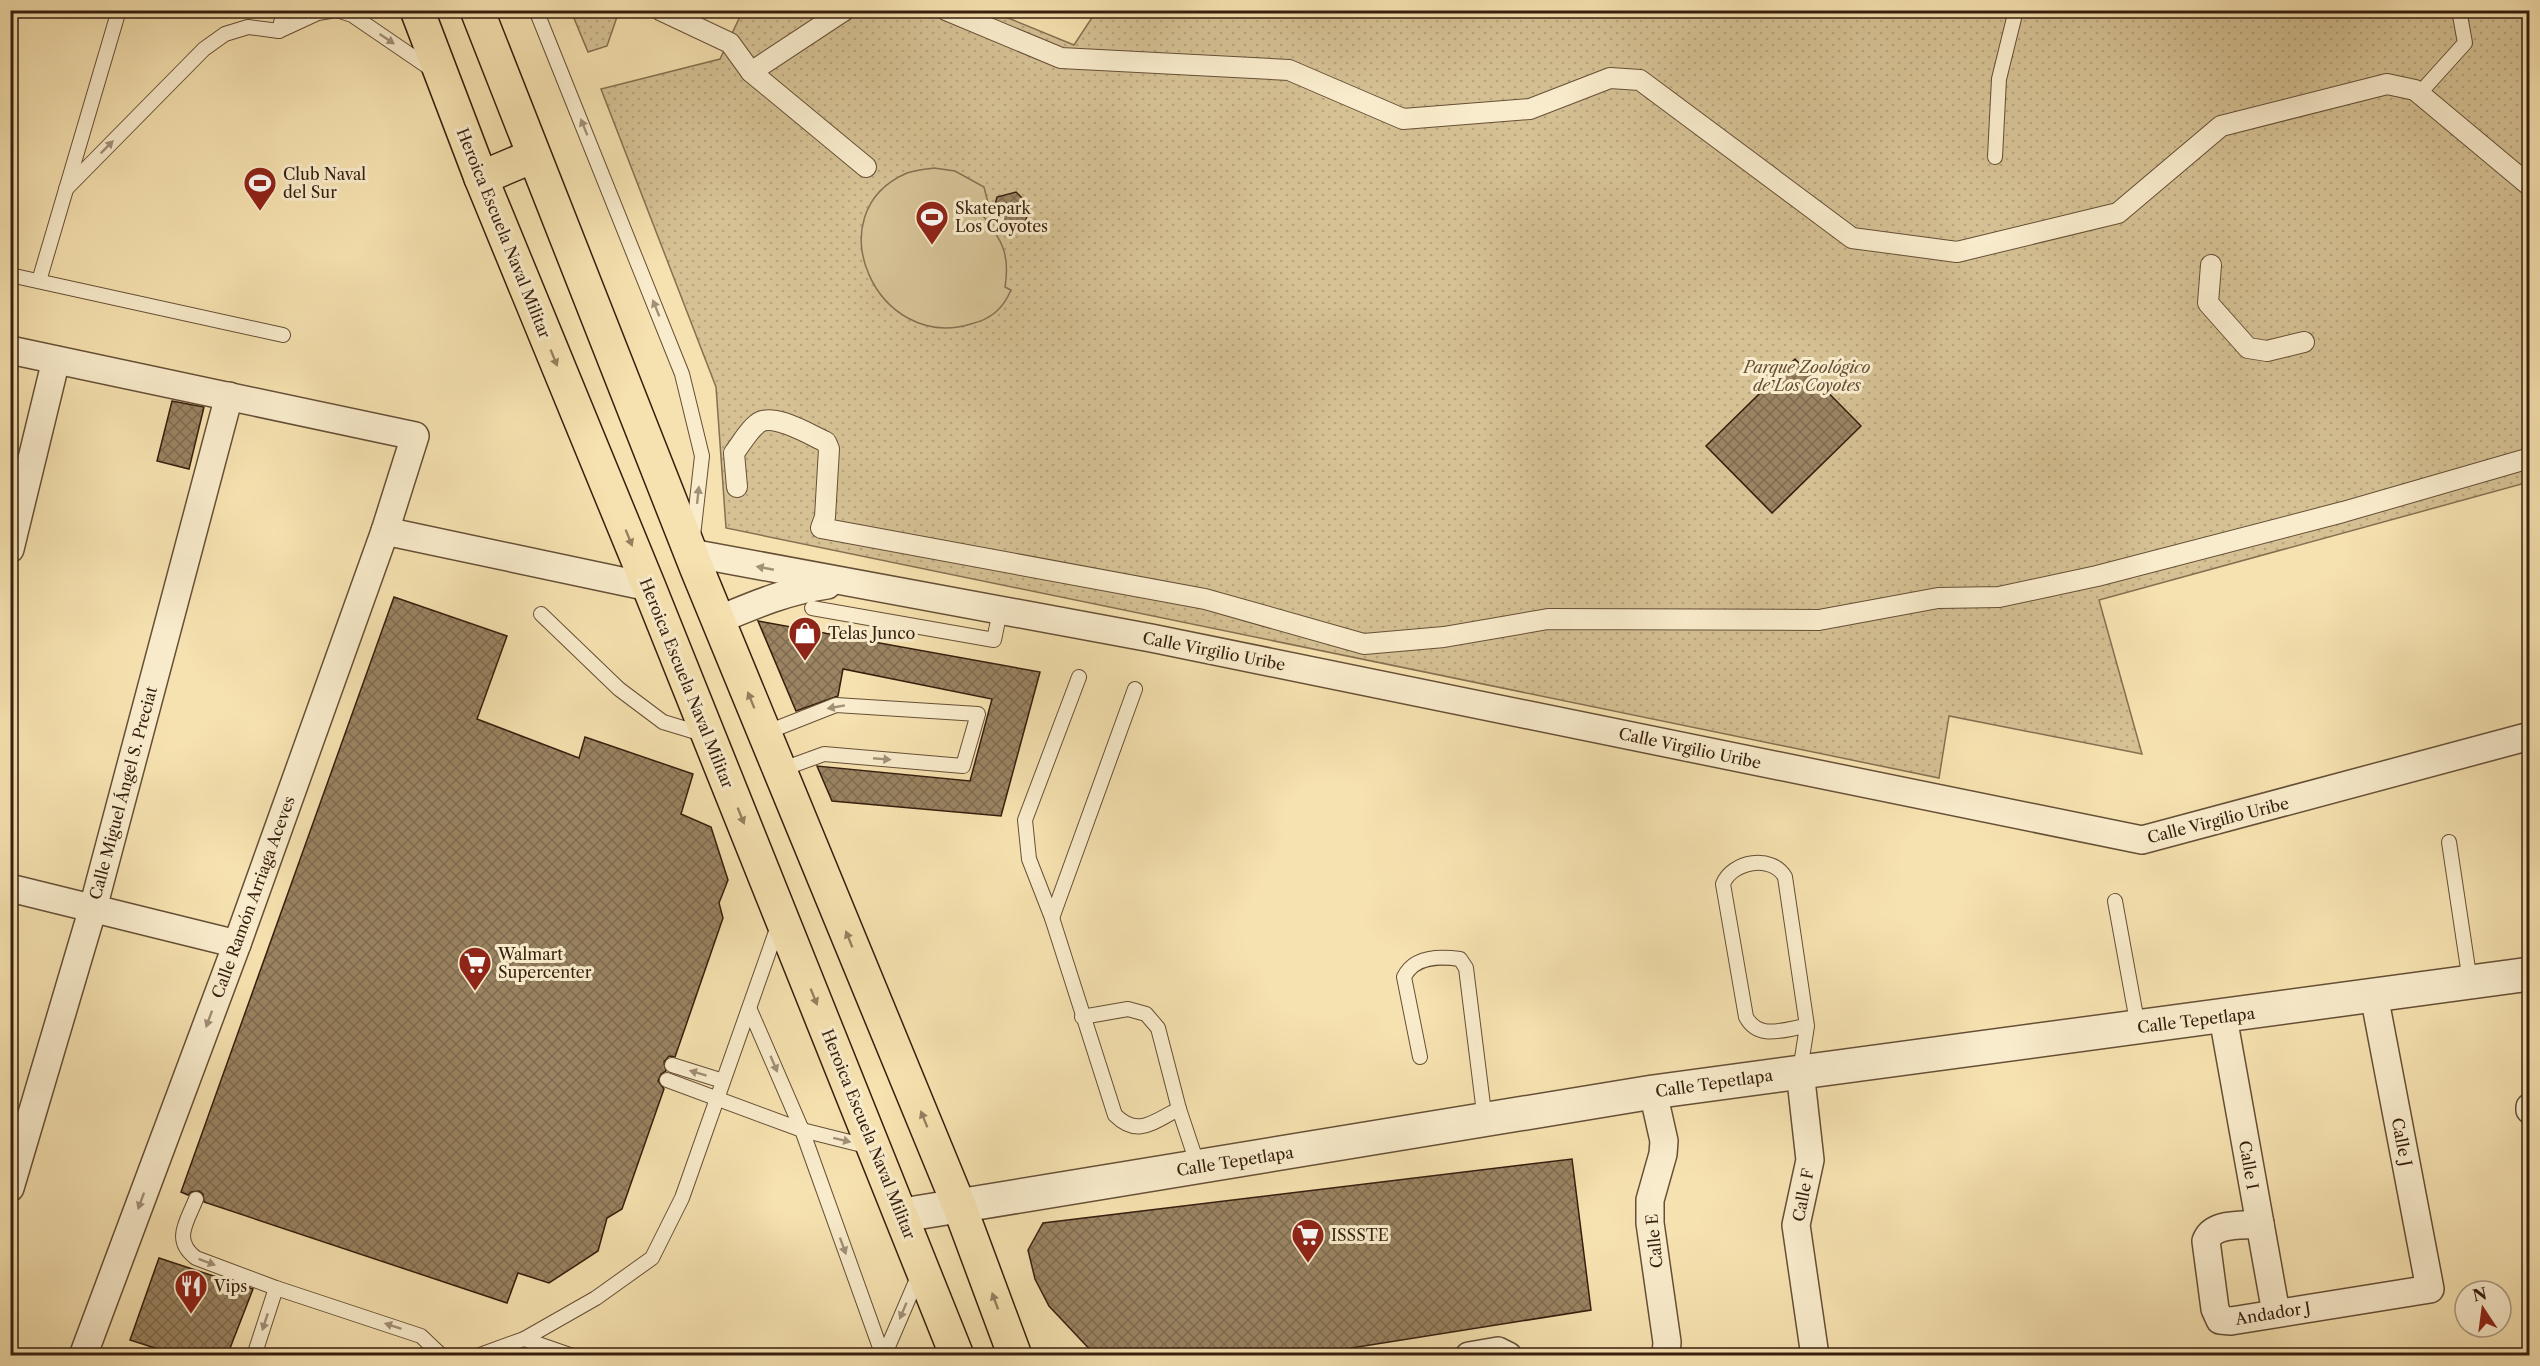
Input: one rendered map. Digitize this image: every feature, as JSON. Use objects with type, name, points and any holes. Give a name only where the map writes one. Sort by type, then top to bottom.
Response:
[{"type":"main road","name":"Heroica Escuela Naval Militar","points":[[417,10],[480,178],[649,586],[903,1215],[957,1356]]},
{"type":"main road","points":[[477,10],[691,554],[960,1208],[1015,1356]]},
{"type":"main road","points":[[480,178],[533,156]]},
{"type":"street","points":[[660,10],[730,43],[751,72],[866,167]]},
{"type":"street","points":[[751,72],[845,10]]},
{"type":"street","points":[[946,10],[1061,58],[1289,70],[1403,118],[1530,109],[1610,78],[1640,80],[1852,238],[1957,252],[2118,213],[2221,126],[2387,84],[2415,90],[2529,186]]},
{"type":"street","points":[[2211,265],[2208,303],[2248,348],[2267,351],[2304,342]]},
{"type":"street","points":[[10,350],[229,396]]},
{"type":"street","points":[[10,549],[56,360]]},
{"type":"street","name":"Calle Ramón Arriaga Aceves","points":[[84,1356],[237,944],[385,531],[415,436],[229,396]]},
{"type":"street","name":"Calle Miguel Ángel S. Preciat","points":[[10,1188],[93,908],[229,396]]},
{"type":"street","points":[[737,487],[734,453],[757,423],[765,419],[778,420],[826,442],[829,448],[825,516],[821,528],[1205,599],[1364,644],[1444,637],[1548,619],[1819,620],[1938,598],[1999,597],[2097,576],[2343,512],[2529,458]]},
{"type":"street","points":[[385,531],[649,586]]},
{"type":"street","name":"Calle Virgilio Uribe","points":[[691,554],[1151,638],[2142,840],[2529,736]]},
{"type":"street","name":"Calle Virgilio Uribe","points":[[718,620],[769,599],[806,588],[843,583]]},
{"type":"street","points":[[10,888],[237,944]]},
{"type":"street","name":"Calle Tepetlapa","points":[[903,1215],[960,1208],[1198,1166],[1653,1092],[2529,974]]},
{"type":"street","name":"Calle J","points":[[2374,995],[2430,1289]]},
{"type":"street","name":"Calle I","points":[[2223,1017],[2276,1312]]},
{"type":"street","name":"Calle F","points":[[1800,1071],[1810,1160],[1796,1225],[1815,1356]]},
{"type":"street","name":"Calle E","points":[[1653,1092],[1664,1141],[1663,1154],[1650,1200],[1650,1223],[1667,1342],[1666,1356]]},
{"type":"street","name":"Andador J","points":[[2260,1224],[2216,1228],[2209,1232],[2206,1241],[2215,1309],[2220,1320],[2231,1321],[2430,1289]]},
{"type":"street","points":[[1468,1356],[1498,1351],[1508,1356]]},
{"type":"lane","points":[[39,281],[119,10]]},
{"type":"lane","points":[[279,32],[284,10]]},
{"type":"lane","points":[[66,189],[204,49],[225,34],[248,27],[279,32],[318,14],[336,10],[352,15],[442,76]]},
{"type":"lane","points":[[536,10],[682,374],[702,456],[691,554]]},
{"type":"lane","points":[[1995,157],[1999,79],[2016,10]]},
{"type":"lane","points":[[2419,94],[2465,42],[2459,10]]},
{"type":"lane","points":[[10,275],[283,335]]},
{"type":"lane","points":[[812,608],[994,640],[1000,611]]},
{"type":"lane","points":[[541,614],[619,689],[663,722],[709,736]]},
{"type":"lane","points":[[1079,678],[1025,820],[1029,859],[1052,918],[1115,1115],[1126,1126],[1140,1128],[1179,1109]]},
{"type":"lane","points":[[1052,918],[1135,689]]},
{"type":"lane","points":[[765,734],[836,705],[978,714],[963,766],[824,754],[780,770]]},
{"type":"lane","points":[[2449,842],[2470,982]]},
{"type":"lane","points":[[1800,1071],[1807,1026],[1785,877],[1779,868],[1768,863],[1738,866],[1728,873],[1724,884],[1746,1017],[1752,1028],[1761,1032],[1807,1026]]},
{"type":"lane","points":[[2115,901],[2138,1027]]},
{"type":"lane","points":[[477,1356],[524,1339],[596,1298],[652,1258],[682,1198],[782,916]]},
{"type":"lane","points":[[1420,1058],[1404,977],[1408,968],[1418,962],[1443,957],[1460,959],[1466,968],[1485,1121]]},
{"type":"lane","points":[[1082,1017],[1128,1009],[1146,1014],[1158,1028],[1179,1109],[1198,1166]]},
{"type":"lane","points":[[750,1010],[802,1130],[884,1356]]},
{"type":"lane","points":[[672,1065],[723,1081]]},
{"type":"lane","points":[[667,1080],[802,1130],[875,1148]]},
{"type":"lane","points":[[196,1199],[181,1237],[185,1250],[196,1258],[276,1288],[422,1336],[442,1356]]},
{"type":"lane","points":[[884,1356],[921,1267]]},
{"type":"lane","points":[[254,1356],[276,1288]]},
{"type":"lane","points":[[524,1339],[573,1356]]},
{"type":"green space","name":"Parque Zoológico de Los Coyotes","points":[[743,10],[991,11],[1074,45],[1097,10],[2529,11],[2529,482],[2099,600],[2142,754],[1949,716],[1939,778],[726,528],[716,387],[601,89],[720,59]]},
{"type":"green space","points":[[571,11],[619,11],[607,46],[588,52]]},
{"type":"green space","name":"Skatepark Los Coyotes","points":[[934,168],[955,171],[984,187],[990,211],[984,217],[1004,249],[1005,287],[1011,290],[1008,297],[996,312],[971,324],[937,327],[908,318],[885,300],[869,274],[862,246],[865,218],[879,192],[907,173]]},
{"type":"building","points":[[1016,192],[1030,206],[1024,226],[1006,231],[992,216],[997,197]]},
{"type":"building","points":[[1795,359],[1861,426],[1772,513],[1706,446]]},
{"type":"building","points":[[172,401],[204,407],[189,469],[157,461]]},
{"type":"building","name":"Walmart Supercenter","points":[[394,597],[507,636],[477,719],[579,758],[585,737],[693,774],[681,814],[711,827],[728,880],[719,903],[723,918],[675,1057],[669,1056],[664,1062],[666,1071],[661,1074],[658,1081],[664,1089],[622,1209],[607,1218],[598,1251],[549,1283],[518,1273],[507,1303],[204,1202],[203,1194],[199,1191],[188,1195],[181,1192]]},
{"type":"building","points":[[758,621],[1040,672],[1001,816],[832,801],[817,766],[970,781],[992,699],[843,669],[838,696],[796,711]]},
{"type":"building","name":"ISSSTE","points":[[1572,1159],[1591,1310],[1301,1356],[1096,1356],[1049,1306],[1035,1279],[1028,1250],[1043,1223]]},
{"type":"building","name":"Vips","points":[[159,1258],[253,1289],[227,1356],[180,1356],[130,1340]]},
{"type":"place","name":"Club Naval del Sur","points":[[260,212]]},
{"type":"place","name":"Skatepark Los Coyotes","points":[[932,246]]},
{"type":"place","name":"Telas Junco","points":[[805,662]]},
{"type":"place","name":"Walmart Supercenter","points":[[475,992]]},
{"type":"place","name":"ISSSTE","points":[[1308,1264]]},
{"type":"place","name":"Vips","points":[[191,1315]]}]
